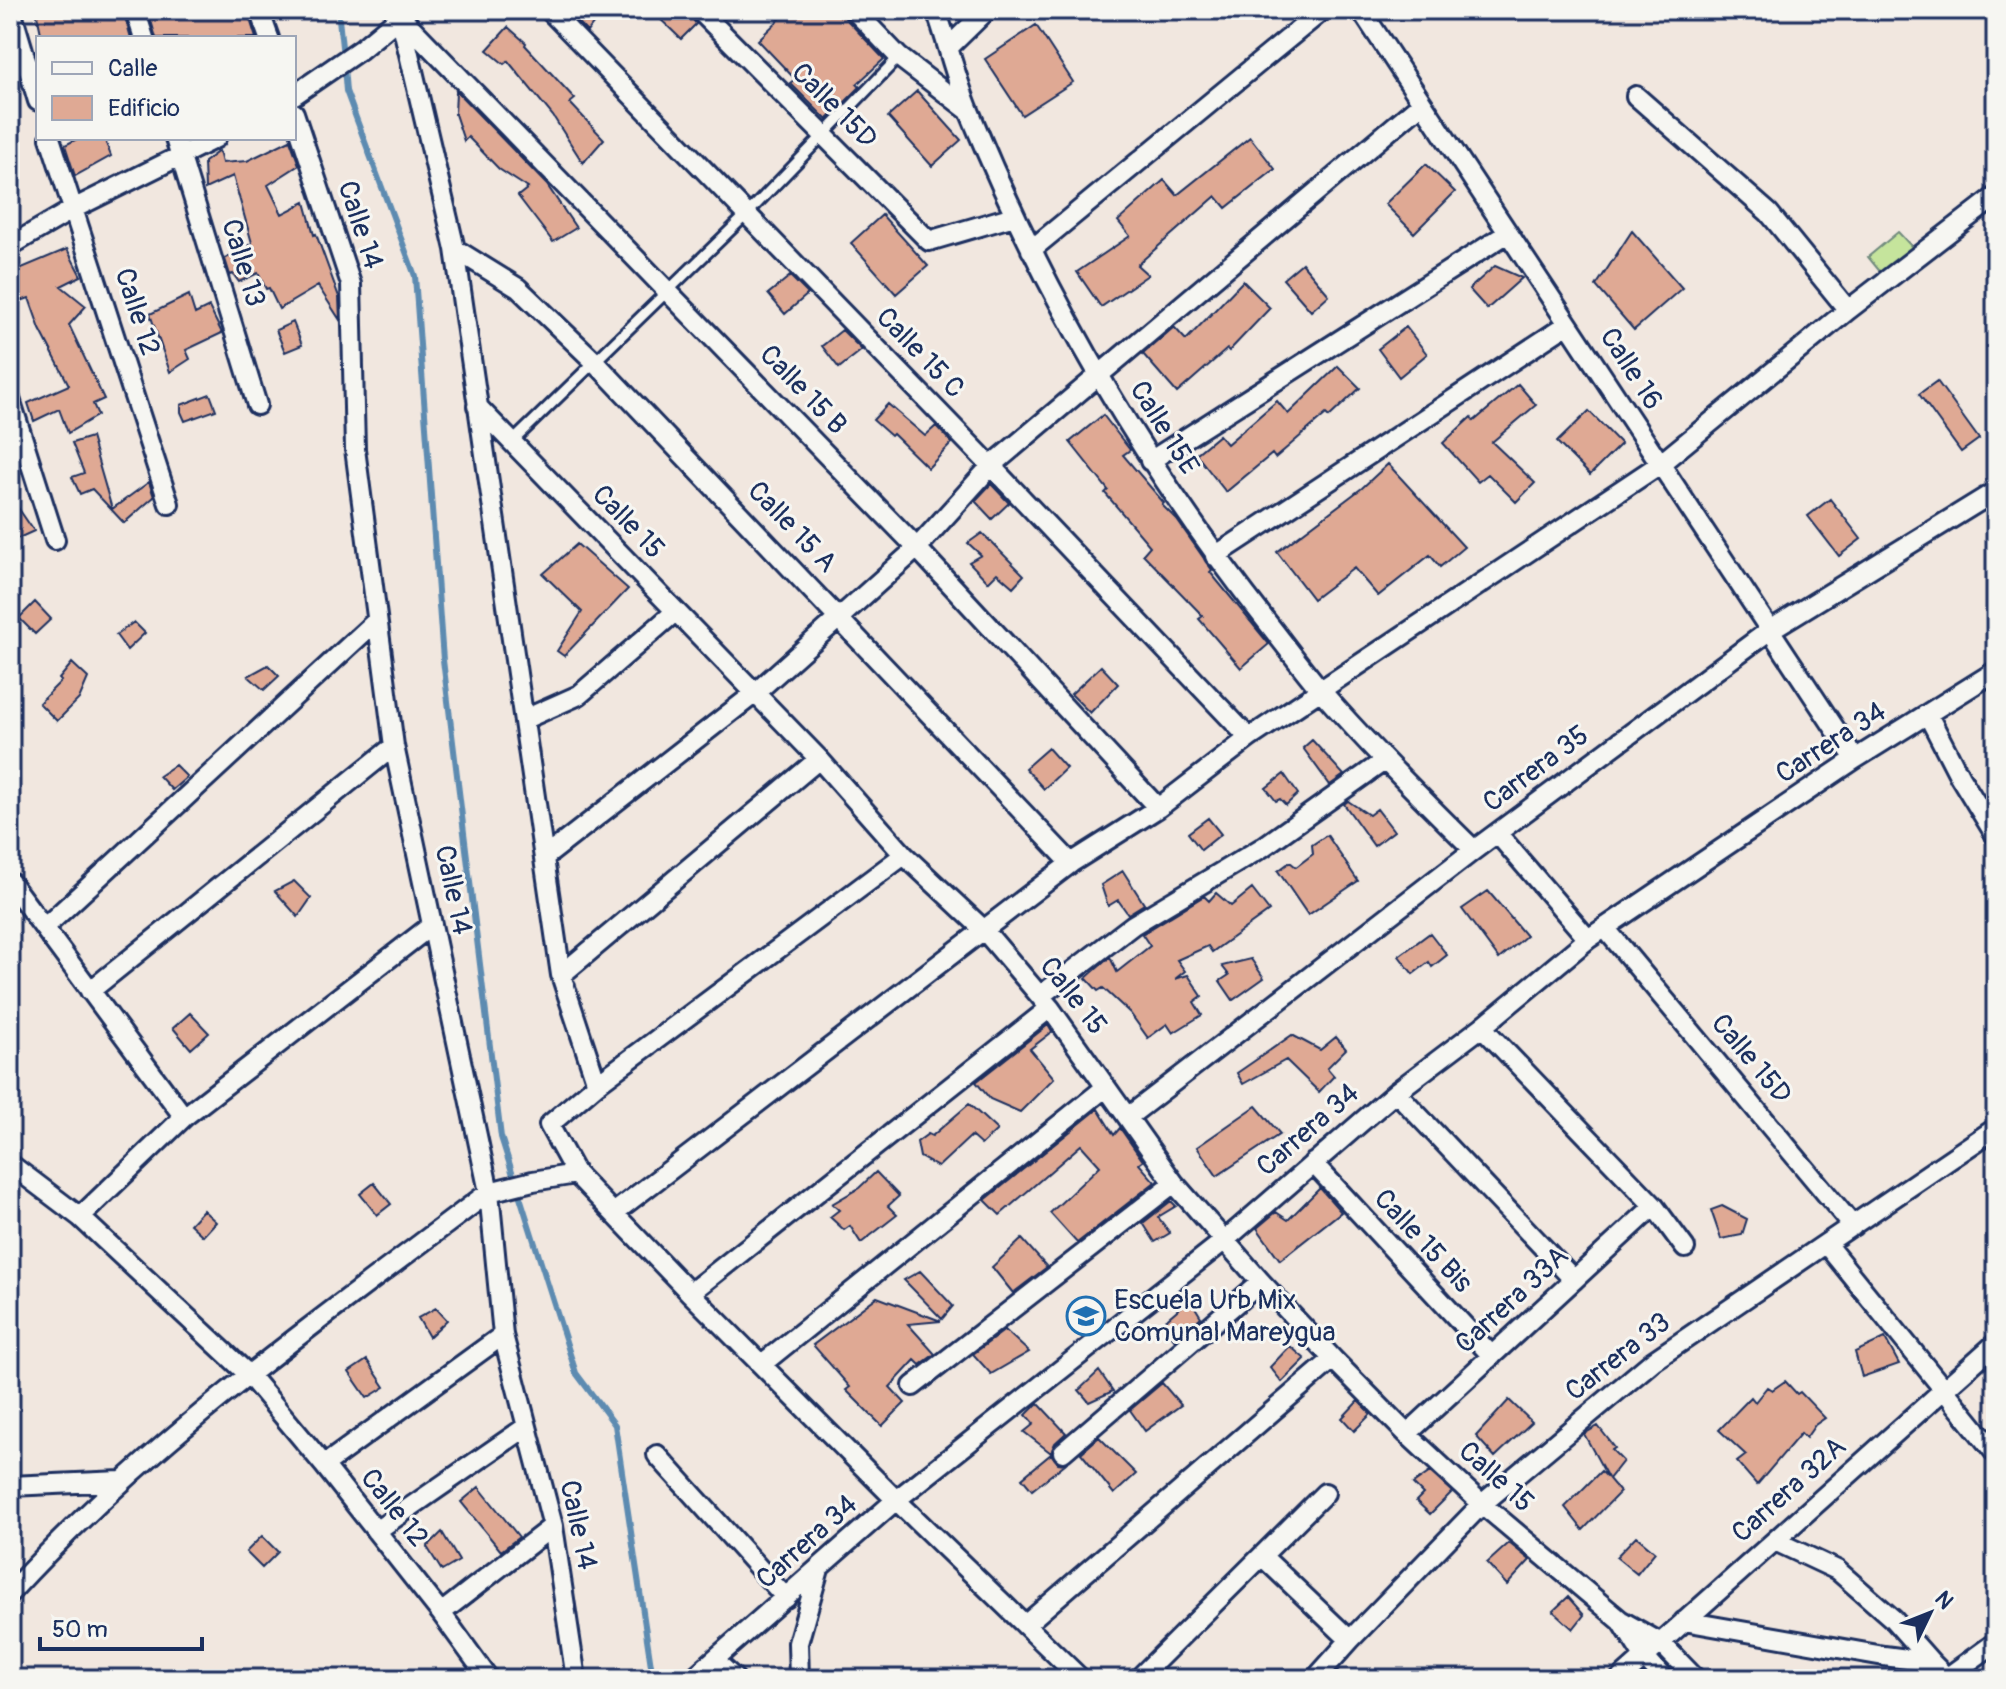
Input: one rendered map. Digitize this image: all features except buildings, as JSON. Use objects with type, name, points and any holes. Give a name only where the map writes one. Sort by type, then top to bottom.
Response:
[{"type":"street","points":[[11,10],[36,94]]},
{"type":"street","points":[[135,10],[143,36]]},
{"type":"street","points":[[259,10],[268,36]]},
{"type":"street","name":"Calle 15 C","points":[[549,10],[991,466],[1249,738]]},
{"type":"street","name":"Calle 15D","points":[[699,10],[929,241],[1014,216]]},
{"type":"street","name":"Calle 15E","points":[[854,10],[899,57],[968,110],[1014,216],[1098,375],[1150,461],[1215,556],[1321,690],[1384,761],[1474,850]]},
{"type":"street","points":[[936,10],[968,110]]},
{"type":"street","points":[[949,47],[987,10]]},
{"type":"street","points":[[1031,250],[1323,10]]},
{"type":"street","name":"Calle 16","points":[[1361,10],[1855,759]]},
{"type":"street","points":[[301,91],[405,14],[455,249],[561,975],[597,1084]]},
{"type":"street","name":"Calle 15 B","points":[[405,14],[666,290],[917,548],[1158,808]]},
{"type":"street","points":[[1636,96],[1769,213],[1848,310]]},
{"type":"street","points":[[545,857],[754,694],[917,548],[991,466],[1422,103]]},
{"type":"street","name":"Calle 14","points":[[296,119],[351,284],[355,449],[394,746],[432,925],[495,1190],[503,1335],[553,1526],[576,1679]]},
{"type":"street","name":"Calle 12","points":[[51,140],[169,504]]},
{"type":"street","name":"Calle 13","points":[[176,140],[257,405]]},
{"type":"street","points":[[10,246],[75,208],[212,140]]},
{"type":"street","points":[[615,1212],[1071,863],[1158,808],[1249,738],[1660,464],[1848,310],[1996,196]]},
{"type":"street","points":[[1150,461],[1508,233]]},
{"type":"street","name":"Calle 15 A","points":[[455,249],[518,288],[593,360],[1071,863]]},
{"type":"street","points":[[1215,556],[1568,324]]},
{"type":"street","points":[[10,399],[55,540]]},
{"type":"street","name":"Calle 15","points":[[477,406],[819,759],[904,855],[984,930],[1045,1002],[1174,1183],[1333,1359],[1482,1504],[1620,1620],[1661,1643],[1696,1679]]},
{"type":"street","name":"Carrera 35","points":[[1128,1117],[1474,850],[1770,630],[1996,491]]},
{"type":"street","points":[[525,719],[579,695],[675,612]]},
{"type":"street","points":[[44,928],[376,621]]},
{"type":"street","name":"Carrera 34","points":[[692,1679],[896,1500],[1225,1240],[1396,1092],[1482,1027],[1588,939],[1855,759],[1996,671]]},
{"type":"street","points":[[1928,715],[1960,777],[1996,836]]},
{"type":"street","points":[[90,991],[394,746]]},
{"type":"street","points":[[561,975],[819,759]]},
{"type":"street","points":[[690,1293],[1045,1002],[1133,925],[1263,847],[1384,761]]},
{"type":"street","points":[[1497,833],[1588,939]]},
{"type":"street","points":[[904,855],[597,1084],[549,1125],[576,1174],[690,1293],[896,1500],[1081,1679]]},
{"type":"street","points":[[10,882],[184,1117]]},
{"type":"street","points":[[80,1217],[184,1117],[432,925]]},
{"type":"street","name":"Calle 15D","points":[[1605,928],[1853,1226]]},
{"type":"street","points":[[1482,1027],[1654,1206],[1685,1248]]},
{"type":"street","points":[[762,1364],[1106,1087]]},
{"type":"street","points":[[1396,1092],[1574,1280]]},
{"type":"street","name":"Carrera 33","points":[[1315,1679],[1482,1504],[1653,1361],[1996,1128]]},
{"type":"street","name":"Calle 15 Bis","points":[[1313,1163],[1492,1356]]},
{"type":"street","name":"Calle 12","points":[[10,1164],[80,1217],[249,1375],[441,1613],[489,1679]]},
{"type":"street","points":[[10,1593],[61,1537],[121,1481],[249,1375],[495,1190],[576,1174]]},
{"type":"street","points":[[913,1386],[1174,1183]]},
{"type":"street","name":"Carrera 33A","points":[[1407,1434],[1654,1206]]},
{"type":"street","points":[[1826,1244],[1996,1454]]},
{"type":"street","points":[[1063,1452],[1261,1282]]},
{"type":"street","points":[[324,1465],[503,1335]]},
{"type":"street","name":"Carrera 32A","points":[[1620,1679],[1996,1343]]},
{"type":"street","points":[[1025,1625],[1333,1359]]},
{"type":"street","points":[[376,1531],[526,1427]]},
{"type":"street","points":[[657,1455],[786,1598]]},
{"type":"street","points":[[10,1486],[121,1481]]},
{"type":"street","points":[[1138,1679],[1325,1493]]},
{"type":"street","points":[[441,1613],[553,1526]]},
{"type":"street","points":[[1775,1541],[1837,1570],[1893,1619],[1947,1678],[1996,1642]]},
{"type":"street","points":[[1263,1557],[1350,1640]]},
{"type":"street","points":[[799,1679],[798,1643],[819,1568]]},
{"type":"street","name":"Calle 15","points":[[1620,1620],[1644,1657],[1664,1679]]},
{"type":"street","points":[[1684,1621],[1931,1662]]},
{"type":"street","points":[[715,1661],[735,1679]]},
{"type":"lane","points":[[512,442],[593,360],[747,214],[899,57]]},
{"type":"green space","points":[[1898,232],[1913,248],[1882,274],[1868,257]]},
{"type":"waterway","points":[[338,10],[343,56]]},
{"type":"waterway","points":[[344,67],[346,91],[415,276],[443,660],[501,1137],[576,1373],[615,1425],[653,1679]]},
{"type":"place","name":"Escuela Urb Mix Comunal Mareygua","points":[[1086,1316]]}]
